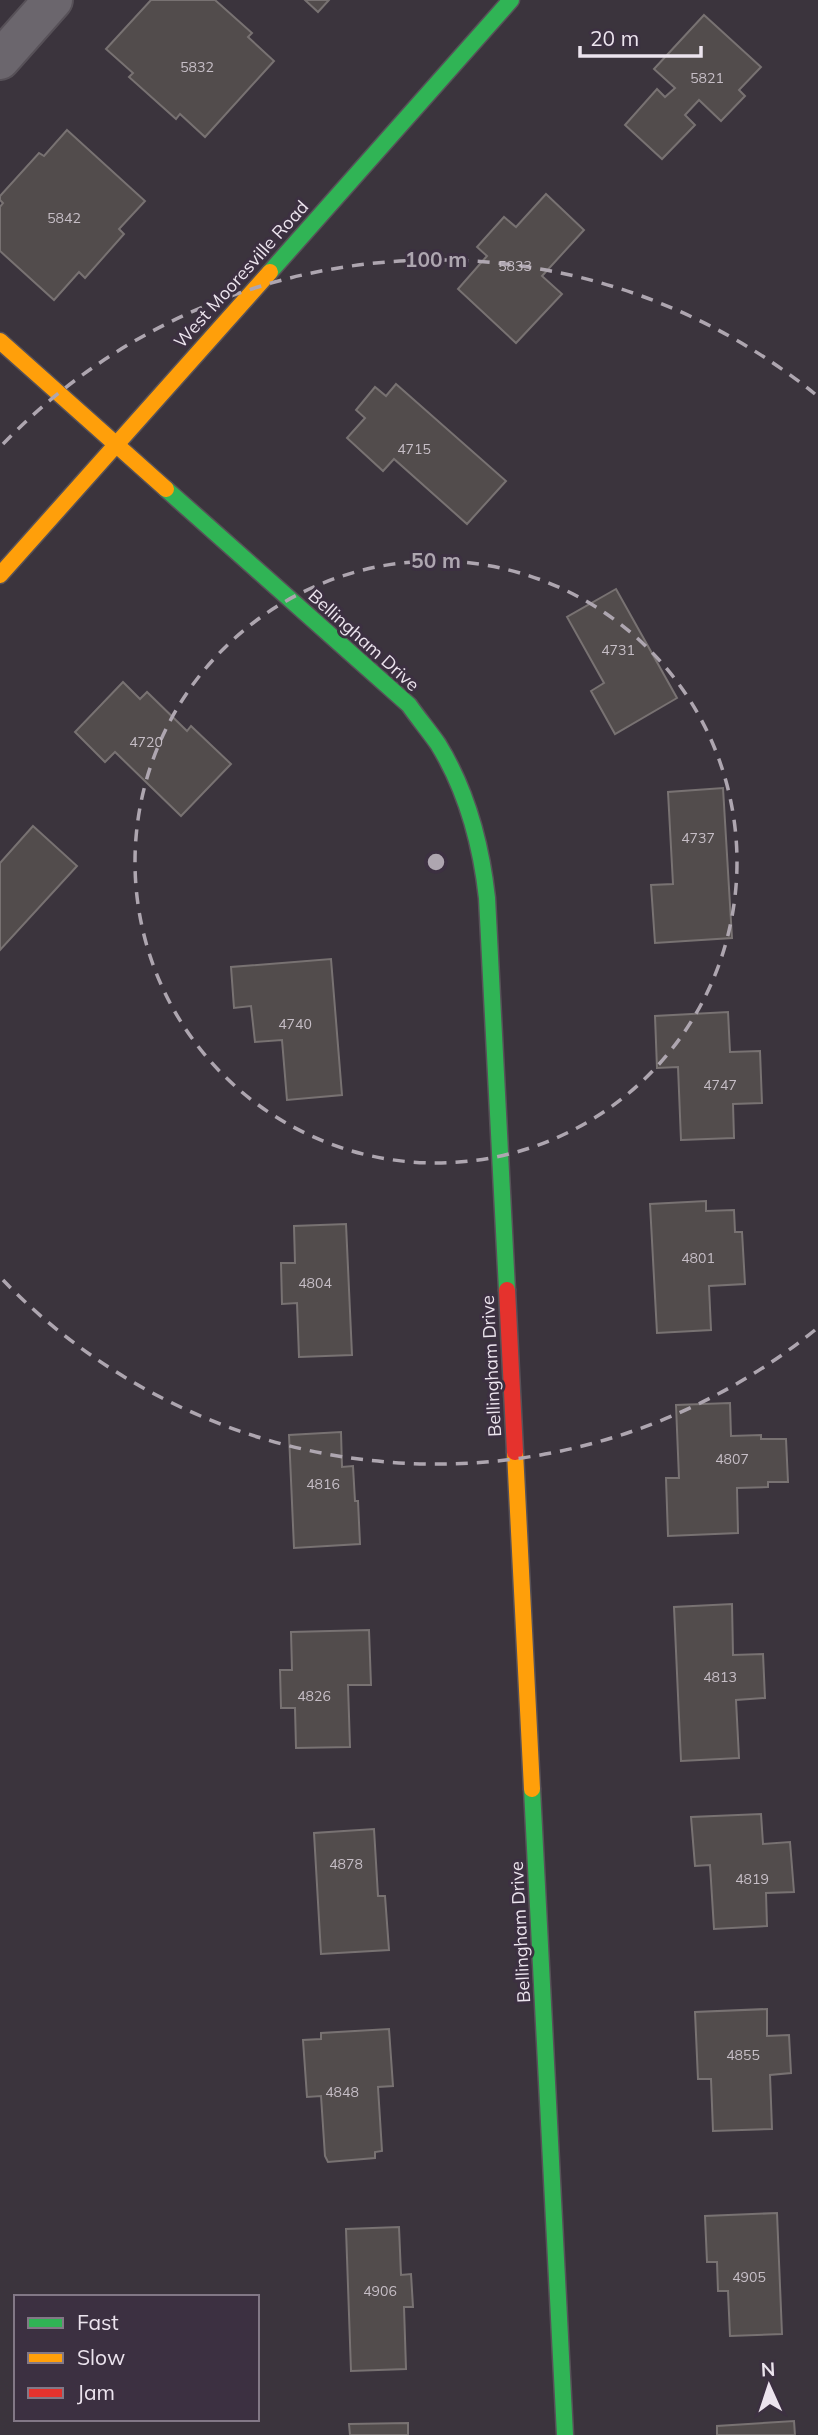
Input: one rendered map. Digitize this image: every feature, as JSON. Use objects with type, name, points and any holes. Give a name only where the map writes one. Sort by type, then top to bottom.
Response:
[{"type":"street","points":[[0,60],[53,0]]},
{"type":"street","name":"West Mooresville Road","points":[[0,575],[510,0]]},
{"type":"street","name":"Bellingham Drive","points":[[0,341],[409,705],[443,752],[460,787],[479,841],[487,898],[565,2435]]},
{"type":"building","points":[[151,0],[215,0],[252,33],[248,37],[274,61],[205,137],[180,114],[176,119],[129,77],[133,73],[106,49]]},
{"type":"building","points":[[305,0],[329,0],[318,12]]},
{"type":"building","points":[[704,15],[761,67],[739,90],[745,96],[721,121],[699,100],[685,115],[695,125],[662,159],[625,125],[657,89],[665,97],[675,88],[654,69]]},
{"type":"building","points":[[67,130],[145,201],[119,229],[124,234],[85,278],[79,272],[54,300],[0,251],[0,207],[3,203],[0,196],[39,153],[44,156]]},
{"type":"building","points":[[546,194],[584,230],[542,276],[562,294],[516,343],[458,289],[487,256],[477,247],[504,217],[516,227]]},
{"type":"building","points":[[396,384],[506,481],[467,524],[394,459],[383,471],[347,438],[365,418],[356,410],[375,387],[386,396]]},
{"type":"building","points":[[616,589],[677,698],[615,734],[591,691],[604,683],[567,617]]},
{"type":"building","points":[[123,682],[140,699],[147,692],[187,731],[191,726],[231,764],[181,816],[115,752],[105,762],[75,732]]},
{"type":"building","points":[[723,788],[732,938],[655,943],[651,885],[673,884],[668,792]]},
{"type":"building","points":[[33,826],[77,866],[0,950],[0,863]]},
{"type":"building","points":[[331,959],[342,1095],[287,1100],[282,1040],[255,1042],[251,1006],[234,1008],[231,967]]},
{"type":"building","points":[[728,1012],[730,1052],[760,1051],[762,1103],[733,1104],[734,1138],[681,1140],[678,1067],[657,1068],[655,1016]]},
{"type":"building","points":[[706,1201],[706,1211],[734,1210],[735,1232],[742,1232],[745,1284],[709,1286],[711,1330],[657,1333],[650,1204]]},
{"type":"building","points":[[346,1224],[352,1355],[299,1357],[297,1303],[282,1304],[281,1263],[295,1263],[294,1226]]},
{"type":"building","points":[[730,1403],[731,1436],[761,1435],[761,1439],[786,1439],[788,1482],[768,1482],[768,1487],[737,1488],[738,1533],[668,1536],[666,1478],[679,1478],[676,1405]]},
{"type":"building","points":[[341,1432],[342,1467],[353,1466],[360,1544],[294,1548],[289,1435]]},
{"type":"building","points":[[732,1604],[733,1655],[763,1654],[765,1698],[736,1700],[739,1758],[681,1761],[674,1607]]},
{"type":"building","points":[[369,1630],[371,1685],[348,1685],[350,1747],[296,1748],[295,1708],[281,1708],[280,1670],[292,1670],[291,1632]]},
{"type":"building","points":[[761,1814],[763,1844],[790,1842],[794,1892],[766,1893],[767,1926],[714,1929],[710,1865],[695,1866],[691,1817]]},
{"type":"building","points":[[374,1829],[378,1896],[385,1896],[389,1950],[321,1954],[314,1833]]},
{"type":"building","points":[[767,2009],[767,2036],[789,2035],[791,2073],[770,2075],[772,2129],[713,2131],[711,2079],[698,2079],[695,2012]]},
{"type":"building","points":[[389,2029],[393,2086],[378,2087],[382,2151],[375,2152],[375,2158],[328,2162],[325,2156],[321,2096],[307,2097],[303,2040],[321,2039],[321,2033]]},
{"type":"building","points":[[777,2213],[782,2334],[730,2336],[728,2291],[718,2291],[717,2262],[707,2262],[705,2216]]},
{"type":"building","points":[[399,2227],[401,2275],[411,2274],[413,2307],[404,2307],[406,2369],[351,2371],[346,2229]]},
{"type":"building","points":[[794,2421],[795,2435],[717,2435],[717,2426]]},
{"type":"building","points":[[408,2423],[408,2435],[350,2435],[349,2424]]},
{"type":"traffic: fast","points":[[270,272],[511,0]]},
{"type":"traffic: fast","points":[[166,489],[409,705],[438,744],[457,780],[477,838],[487,898],[507,1290]]},
{"type":"traffic: fast","points":[[532,1789],[565,2435]]},
{"type":"traffic: slow","points":[[0,575],[270,272]]},
{"type":"traffic: slow","points":[[0,341],[166,489]]},
{"type":"traffic: slow","points":[[515,1452],[532,1789]]},
{"type":"traffic: jam","points":[[507,1290],[515,1452]]}]
